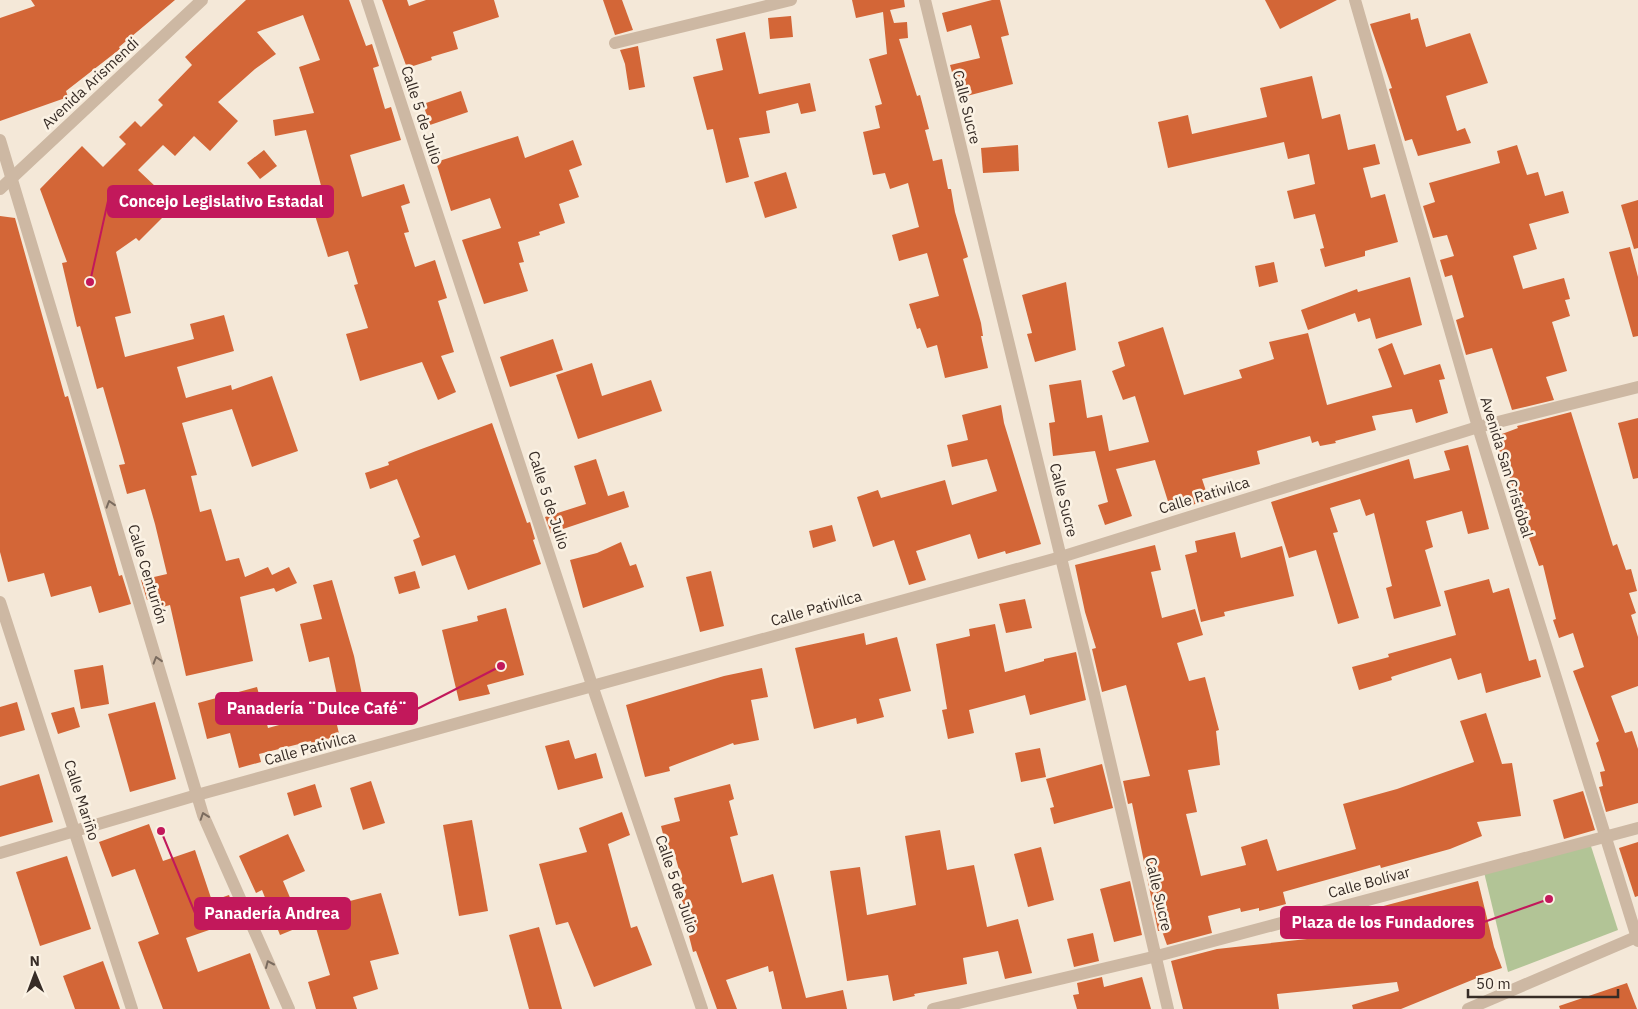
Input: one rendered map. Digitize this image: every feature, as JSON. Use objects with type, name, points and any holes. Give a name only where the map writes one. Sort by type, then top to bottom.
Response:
[{"type":"street","name":"Avenida Arismendi","points":[[0,189],[202,0]]},
{"type":"street","name":"Calle 5 de Julio","points":[[368,0],[593,688],[702,1009]]},
{"type":"street","points":[[615,43],[735,6],[791,0]]},
{"type":"street","name":"Calle Sucre","points":[[925,0],[1061,557],[1157,956],[1168,1009]]},
{"type":"street","name":"Avenida San Cristóbal","points":[[1355,0],[1478,427],[1637,939]]},
{"type":"street","name":"Calle Centurión","points":[[0,140],[197,796],[209,831],[288,1009]]},
{"type":"street","name":"Calle Pativilca","points":[[0,853],[197,796],[1061,557],[1478,427],[1638,387]]},
{"type":"street","name":"Calle Mariño","points":[[0,602],[132,1009]]},
{"type":"street","name":"Calle Bolívar","points":[[933,1009],[1157,956],[1638,828]]},
{"type":"street","points":[[1468,1009],[1637,939]]},
{"type":"green space","points":[[1589,840],[1618,930],[1508,972],[1483,868]]},
{"type":"building","points":[[31,0],[175,0],[119,47],[120,49],[66,91],[68,97],[0,121],[0,18],[35,6]]},
{"type":"building","points":[[246,0],[349,0],[366,46],[372,44],[379,66],[373,68],[385,109],[391,107],[401,140],[350,155],[362,197],[404,184],[410,203],[401,206],[409,232],[404,233],[415,267],[435,260],[447,298],[438,301],[454,352],[441,356],[456,392],[438,400],[422,362],[360,381],[346,334],[368,328],[354,285],[358,284],[348,251],[328,257],[313,209],[326,204],[306,130],[275,136],[273,120],[314,113],[299,67],[320,60],[303,15],[257,32],[276,54],[255,69],[218,102],[238,121],[210,151],[194,136],[175,156],[163,145],[138,170],[175,205],[139,241],[136,238],[116,252],[131,313],[115,317],[125,357],[194,339],[190,324],[224,315],[234,351],[177,367],[186,398],[231,385],[232,390],[272,376],[298,451],[252,467],[232,409],[182,423],[197,475],[191,476],[200,512],[211,509],[226,561],[239,558],[245,577],[268,567],[272,575],[289,567],[297,583],[276,592],[274,588],[240,597],[253,661],[186,676],[170,605],[159,608],[157,598],[147,600],[141,580],[167,574],[155,524],[145,489],[127,494],[119,465],[125,464],[103,387],[97,389],[80,326],[77,327],[62,263],[67,262],[40,189],[82,146],[103,167],[126,144],[119,137],[135,121],[141,127],[163,105],[158,100],[192,65],[185,57]]},
{"type":"building","points":[[382,0],[407,0],[409,6],[426,0],[494,0],[499,17],[453,32],[458,49],[431,57],[432,60],[407,68]]},
{"type":"building","points":[[603,0],[622,0],[633,30],[615,35]]},
{"type":"building","points":[[852,0],[904,0],[905,7],[890,10],[894,23],[907,22],[908,38],[899,39],[917,96],[920,95],[929,129],[925,130],[933,161],[942,159],[948,189],[951,189],[955,212],[968,257],[963,259],[981,323],[983,336],[981,336],[988,368],[945,378],[937,345],[927,348],[920,328],[917,329],[909,304],[939,296],[927,253],[899,261],[892,235],[919,227],[908,183],[890,189],[885,173],[873,175],[863,132],[880,128],[875,106],[882,104],[869,59],[887,54],[883,12],[856,18]]},
{"type":"building","points":[[992,0],[1000,0],[1009,35],[1001,37],[1013,84],[959,98],[950,65],[980,58],[971,25],[947,32],[942,13]]},
{"type":"building","points":[[1265,0],[1337,0],[1280,29]]},
{"type":"building","points":[[1410,13],[1411,20],[1418,18],[1426,47],[1470,33],[1488,83],[1446,96],[1457,131],[1465,128],[1471,143],[1418,156],[1412,139],[1405,141],[1389,89],[1392,88],[1370,24]]},
{"type":"building","points":[[791,16],[793,37],[770,39],[768,18]]},
{"type":"building","points":[[745,32],[759,94],[810,83],[816,111],[801,114],[798,103],[766,111],[770,133],[739,138],[749,177],[726,183],[713,129],[707,130],[693,77],[723,70],[716,39]]},
{"type":"building","points":[[638,46],[645,87],[629,90],[625,64],[620,50]]},
{"type":"building","points":[[1312,76],[1322,119],[1340,114],[1348,150],[1375,144],[1380,164],[1363,168],[1371,198],[1385,194],[1398,242],[1365,251],[1365,256],[1325,267],[1320,249],[1324,248],[1315,214],[1294,219],[1287,191],[1315,184],[1309,154],[1288,159],[1284,142],[1168,168],[1158,122],[1188,115],[1192,134],[1267,117],[1260,88]]},
{"type":"building","points":[[461,91],[468,112],[430,125],[423,104]]},
{"type":"building","points":[[518,136],[525,158],[573,140],[582,165],[569,170],[579,197],[559,204],[565,223],[539,232],[540,235],[518,242],[524,262],[519,263],[528,291],[484,304],[462,240],[501,228],[490,198],[451,211],[436,162]]},
{"type":"building","points":[[1018,145],[1019,171],[983,173],[981,148]]},
{"type":"building","points":[[1517,145],[1527,175],[1538,172],[1545,196],[1563,191],[1569,213],[1529,224],[1537,249],[1513,256],[1523,289],[1564,278],[1570,299],[1565,300],[1570,316],[1552,322],[1567,371],[1546,377],[1554,400],[1512,410],[1492,348],[1466,355],[1456,320],[1464,317],[1452,275],[1445,277],[1440,260],[1454,256],[1447,235],[1433,238],[1423,206],[1435,202],[1429,183],[1500,163],[1497,151]]},
{"type":"building","points":[[264,150],[277,166],[260,179],[247,163]]},
{"type":"building","points":[[786,172],[797,208],[765,218],[754,182]]},
{"type":"building","points":[[1638,200],[1638,248],[1634,249],[1621,205]]},
{"type":"building","points":[[0,216],[15,218],[65,397],[68,396],[119,576],[122,575],[131,604],[99,613],[91,586],[51,597],[44,573],[8,582],[0,552]]},
{"type":"building","points":[[1630,247],[1638,277],[1638,336],[1633,337],[1609,252]]},
{"type":"building","points":[[1274,262],[1278,282],[1259,287],[1255,266]]},
{"type":"building","points":[[1410,277],[1422,325],[1376,339],[1370,318],[1358,322],[1355,313],[1308,330],[1301,310],[1357,289],[1358,292]]},
{"type":"building","points":[[1066,282],[1076,350],[1035,362],[1027,334],[1032,333],[1022,295]]},
{"type":"building","points":[[1163,327],[1184,395],[1242,378],[1239,370],[1274,359],[1269,342],[1308,333],[1327,405],[1392,387],[1378,349],[1392,343],[1404,375],[1440,364],[1445,379],[1439,380],[1448,413],[1416,423],[1412,409],[1372,416],[1376,430],[1335,441],[1336,443],[1320,446],[1318,441],[1312,443],[1310,436],[1257,451],[1260,464],[1202,479],[1209,500],[1171,511],[1155,460],[1116,469],[1132,516],[1105,525],[1098,505],[1108,502],[1095,451],[1053,456],[1049,423],[1055,422],[1049,385],[1081,380],[1087,418],[1102,415],[1109,451],[1149,442],[1135,396],[1123,400],[1112,371],[1125,366],[1118,342]]},
{"type":"building","points":[[553,339],[563,370],[510,387],[500,357]]},
{"type":"building","points":[[592,363],[602,396],[651,380],[662,411],[578,439],[556,375]]},
{"type":"building","points":[[1001,405],[1004,423],[1041,544],[1006,554],[1005,551],[978,559],[970,534],[916,551],[926,580],[909,585],[894,540],[873,547],[857,497],[878,490],[881,498],[945,480],[952,505],[997,491],[987,459],[952,467],[947,445],[968,440],[962,415]]},
{"type":"building","points":[[1571,412],[1613,546],[1617,544],[1626,570],[1631,569],[1637,591],[1629,593],[1636,613],[1631,615],[1638,637],[1638,686],[1611,696],[1625,733],[1632,731],[1638,749],[1638,803],[1606,812],[1599,787],[1603,786],[1600,772],[1605,771],[1596,743],[1599,741],[1573,671],[1584,667],[1573,633],[1559,638],[1553,620],[1556,619],[1543,565],[1539,566],[1503,455],[1501,456],[1494,437],[1518,428],[1517,426]]},
{"type":"building","points":[[1638,418],[1638,478],[1633,479],[1618,423]]},
{"type":"building","points":[[492,423],[527,523],[530,522],[535,539],[533,540],[541,564],[468,590],[455,555],[422,566],[413,540],[420,537],[397,479],[370,489],[365,473],[389,465],[388,462]]},
{"type":"building","points":[[1468,445],[1489,529],[1468,534],[1462,511],[1426,521],[1433,547],[1425,550],[1441,606],[1394,619],[1386,588],[1392,586],[1374,513],[1366,516],[1360,499],[1330,508],[1338,532],[1333,533],[1359,618],[1338,624],[1316,550],[1289,558],[1271,502],[1409,459],[1414,479],[1450,470],[1444,451]]},
{"type":"building","points":[[596,459],[608,496],[624,491],[629,507],[551,533],[545,517],[586,504],[574,466]]},
{"type":"building","points":[[832,525],[836,541],[813,548],[809,531]]},
{"type":"building","points":[[1235,532],[1241,558],[1282,546],[1294,596],[1224,612],[1225,616],[1201,622],[1185,555],[1197,552],[1195,541]]},
{"type":"building","points":[[621,542],[630,566],[636,564],[644,587],[583,608],[570,560],[597,553]]},
{"type":"building","points":[[1155,545],[1161,570],[1151,572],[1162,618],[1195,609],[1203,635],[1177,643],[1189,681],[1205,677],[1219,730],[1216,731],[1220,765],[1188,770],[1197,812],[1186,814],[1201,876],[1246,865],[1241,847],[1267,839],[1277,871],[1356,849],[1343,804],[1397,789],[1474,762],[1460,721],[1486,713],[1502,764],[1512,763],[1521,816],[1477,822],[1482,836],[1450,849],[1381,868],[1380,865],[1283,892],[1286,904],[1259,911],[1259,908],[1241,912],[1240,908],[1208,916],[1212,933],[1167,945],[1162,931],[1158,931],[1132,803],[1128,804],[1123,781],[1150,776],[1126,685],[1102,692],[1092,649],[1096,648],[1085,612],[1075,565]]},
{"type":"building","points":[[415,571],[420,588],[399,594],[394,577]]},
{"type":"building","points":[[711,571],[724,626],[700,632],[686,577]]},
{"type":"building","points":[[1489,579],[1493,593],[1509,588],[1529,661],[1536,659],[1541,677],[1486,693],[1481,673],[1458,680],[1451,658],[1391,677],[1392,680],[1359,690],[1352,667],[1389,657],[1388,654],[1456,635],[1444,591]]},
{"type":"building","points":[[332,580],[354,656],[367,719],[337,725],[341,742],[313,749],[311,741],[259,754],[261,762],[239,768],[230,733],[207,739],[198,703],[257,687],[268,728],[305,718],[304,714],[339,705],[329,657],[309,662],[300,624],[322,619],[313,585]]},
{"type":"building","points":[[1025,599],[1032,628],[1006,633],[999,604]]},
{"type":"building","points":[[506,608],[524,675],[487,685],[490,694],[459,701],[442,630],[478,621],[477,616]]},
{"type":"building","points":[[995,624],[1005,672],[1044,661],[1044,659],[1076,652],[1086,700],[1030,715],[1025,695],[969,710],[974,733],[948,739],[942,710],[947,709],[936,644],[970,636],[969,629]]},
{"type":"building","points":[[864,633],[866,645],[897,637],[911,691],[879,699],[884,717],[857,724],[856,718],[814,729],[795,648]]},
{"type":"building","points":[[103,665],[109,704],[81,709],[74,670]]},
{"type":"building","points":[[762,668],[768,697],[751,700],[759,740],[734,745],[733,743],[669,767],[670,771],[645,777],[626,705],[724,676]]},
{"type":"building","points":[[17,702],[25,730],[0,737],[0,707]]},
{"type":"building","points":[[155,702],[176,779],[130,792],[108,714]]},
{"type":"building","points":[[74,707],[80,727],[58,734],[51,713]]},
{"type":"building","points":[[569,740],[575,759],[596,753],[603,778],[558,790],[545,746]]},
{"type":"building","points":[[1040,748],[1046,777],[1021,782],[1015,753]]},
{"type":"building","points":[[1102,764],[1113,808],[1054,824],[1050,808],[1054,807],[1046,779]]},
{"type":"building","points":[[39,774],[53,822],[0,837],[0,786]]},
{"type":"building","points":[[371,781],[385,823],[363,830],[350,788]]},
{"type":"building","points":[[315,784],[322,807],[294,816],[287,793]]},
{"type":"building","points":[[730,784],[734,799],[729,801],[738,835],[730,837],[742,883],[773,874],[806,998],[843,990],[847,1009],[782,1009],[773,971],[769,972],[768,966],[726,980],[737,1009],[717,1009],[696,951],[693,952],[689,936],[692,935],[681,897],[686,895],[674,852],[668,854],[661,826],[680,821],[674,798]]},
{"type":"building","points":[[1583,791],[1595,830],[1564,839],[1553,800]]},
{"type":"building","points":[[622,812],[630,835],[608,844],[631,928],[637,926],[652,965],[594,987],[568,922],[556,925],[539,864],[587,852],[579,828]]},
{"type":"building","points":[[472,820],[488,911],[459,916],[443,825]]},
{"type":"building","points":[[149,824],[163,861],[195,850],[212,901],[229,895],[238,920],[186,938],[198,972],[250,953],[270,1009],[163,1009],[138,942],[159,934],[135,869],[112,877],[99,842]]},
{"type":"building","points":[[940,830],[947,870],[974,865],[987,927],[1018,919],[1032,973],[1005,979],[998,951],[963,958],[967,984],[914,994],[915,996],[893,1001],[888,975],[847,981],[830,871],[860,867],[867,915],[916,905],[905,836]]},
{"type":"building","points":[[288,834],[305,871],[283,881],[302,926],[280,935],[262,890],[256,893],[239,856]]},
{"type":"building","points":[[1638,842],[1638,896],[1635,897],[1619,848]]},
{"type":"building","points":[[1041,847],[1054,900],[1028,907],[1014,854]]},
{"type":"building","points":[[67,856],[91,929],[40,946],[16,872]]},
{"type":"building","points":[[1130,881],[1142,935],[1114,942],[1100,889]]},
{"type":"building","points":[[1478,881],[1494,947],[1502,968],[1477,976],[1477,978],[1401,1009],[1353,1009],[1352,1005],[1399,991],[1397,982],[1277,994],[1279,1009],[1183,1009],[1171,961],[1217,949],[1307,939],[1304,927]]},
{"type":"building","points":[[381,893],[399,954],[370,961],[378,989],[353,997],[357,1009],[316,1009],[308,982],[330,975],[311,911]]},
{"type":"building","points":[[539,927],[562,1009],[529,1009],[509,935]]},
{"type":"building","points":[[1093,933],[1099,961],[1074,967],[1067,939]]},
{"type":"building","points":[[103,961],[120,1009],[75,1009],[63,976]]},
{"type":"building","points":[[1102,977],[1104,987],[1142,977],[1151,1009],[1077,1009],[1073,995],[1079,994],[1077,983]]},
{"type":"building","points":[[1627,983],[1637,1009],[1560,1009],[1559,1006]]},
{"type":"place","name":"Concejo Legislativo Estadal","points":[[90,282]]},
{"type":"place","name":"Panadería ¨Dulce Café¨","points":[[501,666]]},
{"type":"place","name":"Panadería Andrea","points":[[161,831]]},
{"type":"place","name":"Plaza de los Fundadores","points":[[1549,899]]}]
